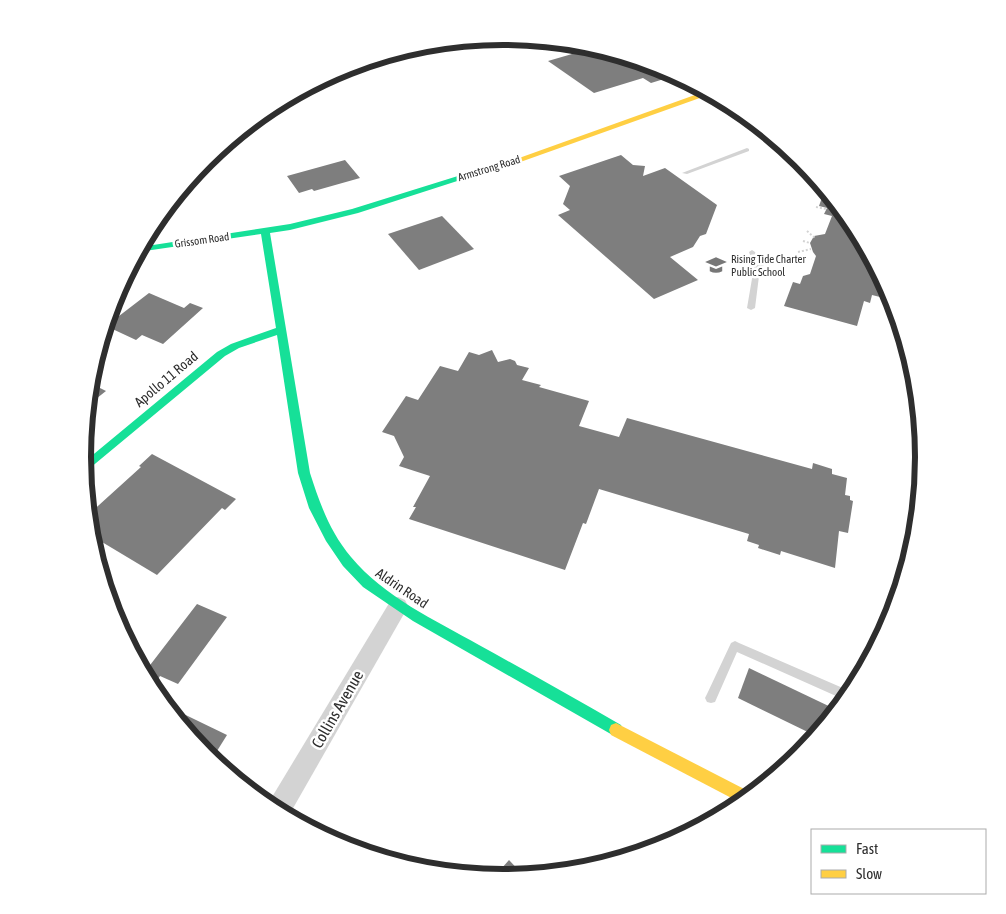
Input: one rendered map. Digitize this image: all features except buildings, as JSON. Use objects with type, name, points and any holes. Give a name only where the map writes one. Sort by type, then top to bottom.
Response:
[{"type":"street","name":"Armstrong Road","points":[[265,231],[355,212],[508,163],[701,96]]},
{"type":"street","name":"Grissom Road","points":[[147,249],[265,231]]},
{"type":"street","name":"Aldrin Road","points":[[265,231],[300,452],[308,488],[317,514],[329,538],[354,570],[364,581],[398,606],[632,740],[740,794]]},
{"type":"street","name":"Apollo 11 Road","points":[[91,463],[209,362],[235,346],[280,330]]},
{"type":"street","name":"Collins Avenue","points":[[282,805],[398,606]]},
{"type":"lane","points":[[685,173],[747,150]]},
{"type":"lane","points":[[751,308],[757,267],[752,252]]},
{"type":"lane","points":[[757,267],[771,257]]},
{"type":"lane","points":[[711,698],[735,646],[841,693]]},
{"type":"path","points":[[816,207],[826,209]]},
{"type":"path","points":[[807,231],[815,238]]},
{"type":"path","points":[[803,241],[810,243]]},
{"type":"path","points":[[798,252],[811,249]]},
{"type":"traffic: fast","points":[[147,249],[290,227],[355,211],[509,163]]},
{"type":"traffic: fast","points":[[265,231],[304,473],[315,508],[330,538],[347,562],[368,583],[391,601],[616,730]]},
{"type":"traffic: fast","points":[[91,462],[221,354],[235,346],[280,330]]},
{"type":"traffic: slow","points":[[509,163],[700,95]]},
{"type":"traffic: slow","points":[[616,730],[740,794]]},
{"type":"place","name":"Rising Tide Charter Public School","points":[[716,265]]}]
